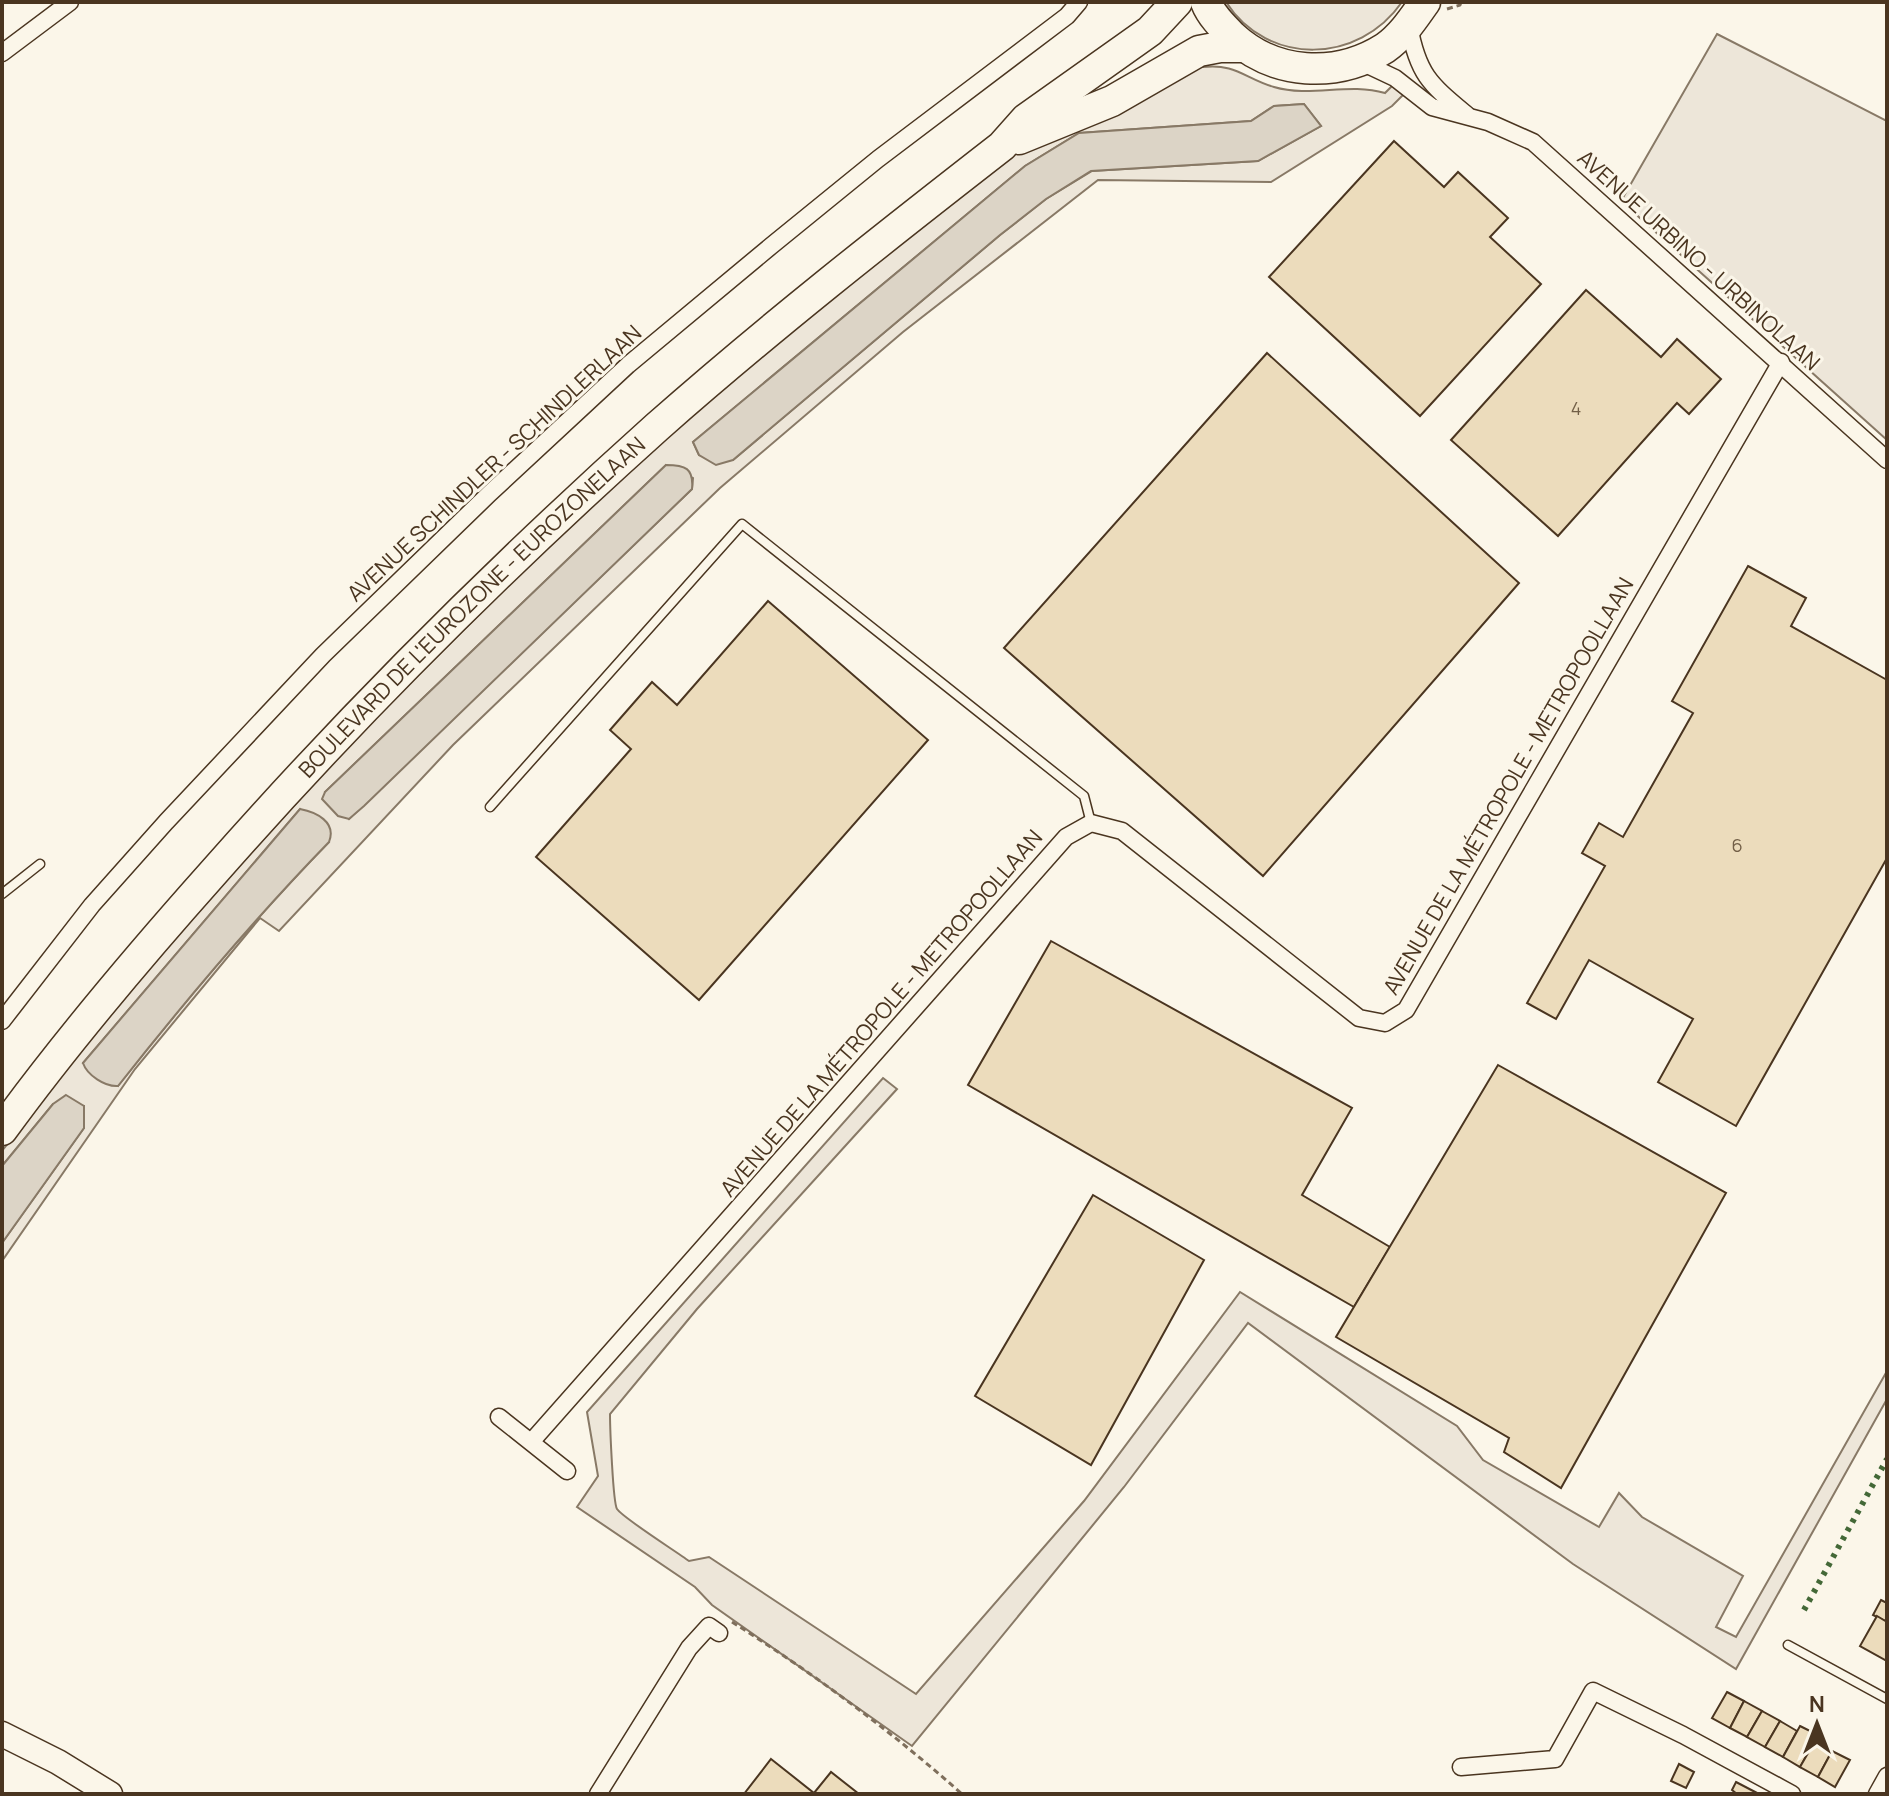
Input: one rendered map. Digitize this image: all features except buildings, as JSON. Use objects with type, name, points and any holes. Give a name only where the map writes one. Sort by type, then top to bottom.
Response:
[{"type":"highway","name":"BOULEVARD DE L'EUROZONE - EUROZONELAAN","points":[[2,1130],[145,950],[275,803],[431,642],[657,427],[778,324],[1002,146],[1026,119],[1150,31],[1177,2]]},
{"type":"highway","points":[[1206,2],[1225,29],[1260,57],[1292,67],[1326,69],[1359,61],[1386,47],[1417,14]]},
{"type":"highway","name":"BOULEVARD DE L'EUROZONE - EUROZONELAAN","points":[[1002,146],[1112,101],[1199,51],[1244,47]]},
{"type":"street","points":[[2,53],[70,2]]},
{"type":"street","name":"AVENUE SCHINDLER - SCHINDLERLAAN","points":[[2,1021],[92,905],[166,822],[323,655],[417,561],[628,365],[878,159],[1067,16],[1079,2]]},
{"type":"street","name":"AVENUE URBINO - URBINOLAAN","points":[[1417,14],[1417,62],[1437,91],[1467,115]]},
{"type":"street","name":"AVENUE URBINO - URBINOLAAN","points":[[1359,61],[1395,78],[1432,107],[1508,129],[1533,142],[1887,460]]},
{"type":"street","name":"AVENUE DE LA MÉTROPOLE - METROPOOLLAAN","points":[[532,1441],[1066,837],[1091,823],[1122,831],[1359,1018],[1385,1023],[1406,1010],[1781,362]]},
{"type":"street","points":[[499,1417],[567,1471]]},
{"type":"street","points":[[598,1794],[689,1648],[714,1629]]},
{"type":"street","points":[[1461,1767],[1555,1759],[1593,1691],[1792,1794]]},
{"type":"street","points":[[2,1734],[58,1762],[110,1794]]},
{"type":"street","points":[[1877,1794],[1887,1776]]},
{"type":"lane","points":[[490,807],[742,524],[1084,796],[1091,823]]},
{"type":"lane","points":[[2,894],[40,864]]},
{"type":"lane","points":[[1788,1645],[1887,1699]]},
{"type":"path","points":[[714,1629],[717,1614],[766,1643],[915,1752],[962,1794]]},
{"type":"shaded area","points":[[1226,2],[1402,2],[1384,22],[1362,37],[1338,46],[1314,50],[1289,47],[1265,38],[1244,23]]},
{"type":"shaded area","points":[[1717,34],[1887,121],[1887,440],[1621,201]]},
{"type":"shaded area","points":[[1197,58],[1203,67],[1232,69],[1264,84],[1288,90],[1357,89],[1385,93],[1393,85],[1403,95],[1392,106],[1271,182],[1098,180],[903,332],[720,488],[453,745],[279,931],[260,918],[135,1069],[2,1261],[2,1243],[84,1128],[84,1106],[53,1104],[2,1166],[2,1151],[138,977],[361,732],[565,529],[784,333],[1008,156]],"holes":[[[1304,104],[1321,126],[1258,161],[1092,171],[1046,199],[1000,235],[733,460],[699,455],[693,442],[1025,166],[1079,133],[1251,121],[1274,106]],[[666,465],[693,478],[692,489],[349,819],[325,792]],[[300,809],[329,842],[220,961],[118,1086],[83,1063]]]},
{"type":"shaded area","points":[[1304,104],[1321,126],[1258,161],[1091,171],[1046,199],[1000,235],[733,460],[716,465],[699,455],[693,442],[1025,166],[1079,133],[1251,121],[1274,106]]},
{"type":"shaded area","points":[[666,465],[687,469],[692,489],[364,806],[349,819],[338,816],[322,799],[325,792]]},
{"type":"shaded area","points":[[300,809],[324,819],[330,829],[329,842],[220,961],[118,1086],[108,1085],[92,1076],[83,1063]]},
{"type":"shaded area","points":[[883,1078],[897,1089],[697,1309],[610,1414],[612,1464],[617,1509],[629,1520],[689,1561],[709,1557],[916,1694],[1084,1501],[1240,1292],[1457,1426],[1483,1460],[1599,1527],[1619,1493],[1642,1517],[1743,1576],[1716,1627],[1736,1637],[1887,1371],[1887,1399],[1736,1669],[1573,1564],[1248,1323],[1124,1487],[912,1746],[712,1605],[695,1587],[577,1507],[598,1476],[587,1412]]},
{"type":"shaded area","points":[[66,1095],[84,1106],[84,1128],[2,1243],[2,1166],[53,1104]]},
{"type":"hedge","points":[[1804,1610],[1887,1459]]}]
